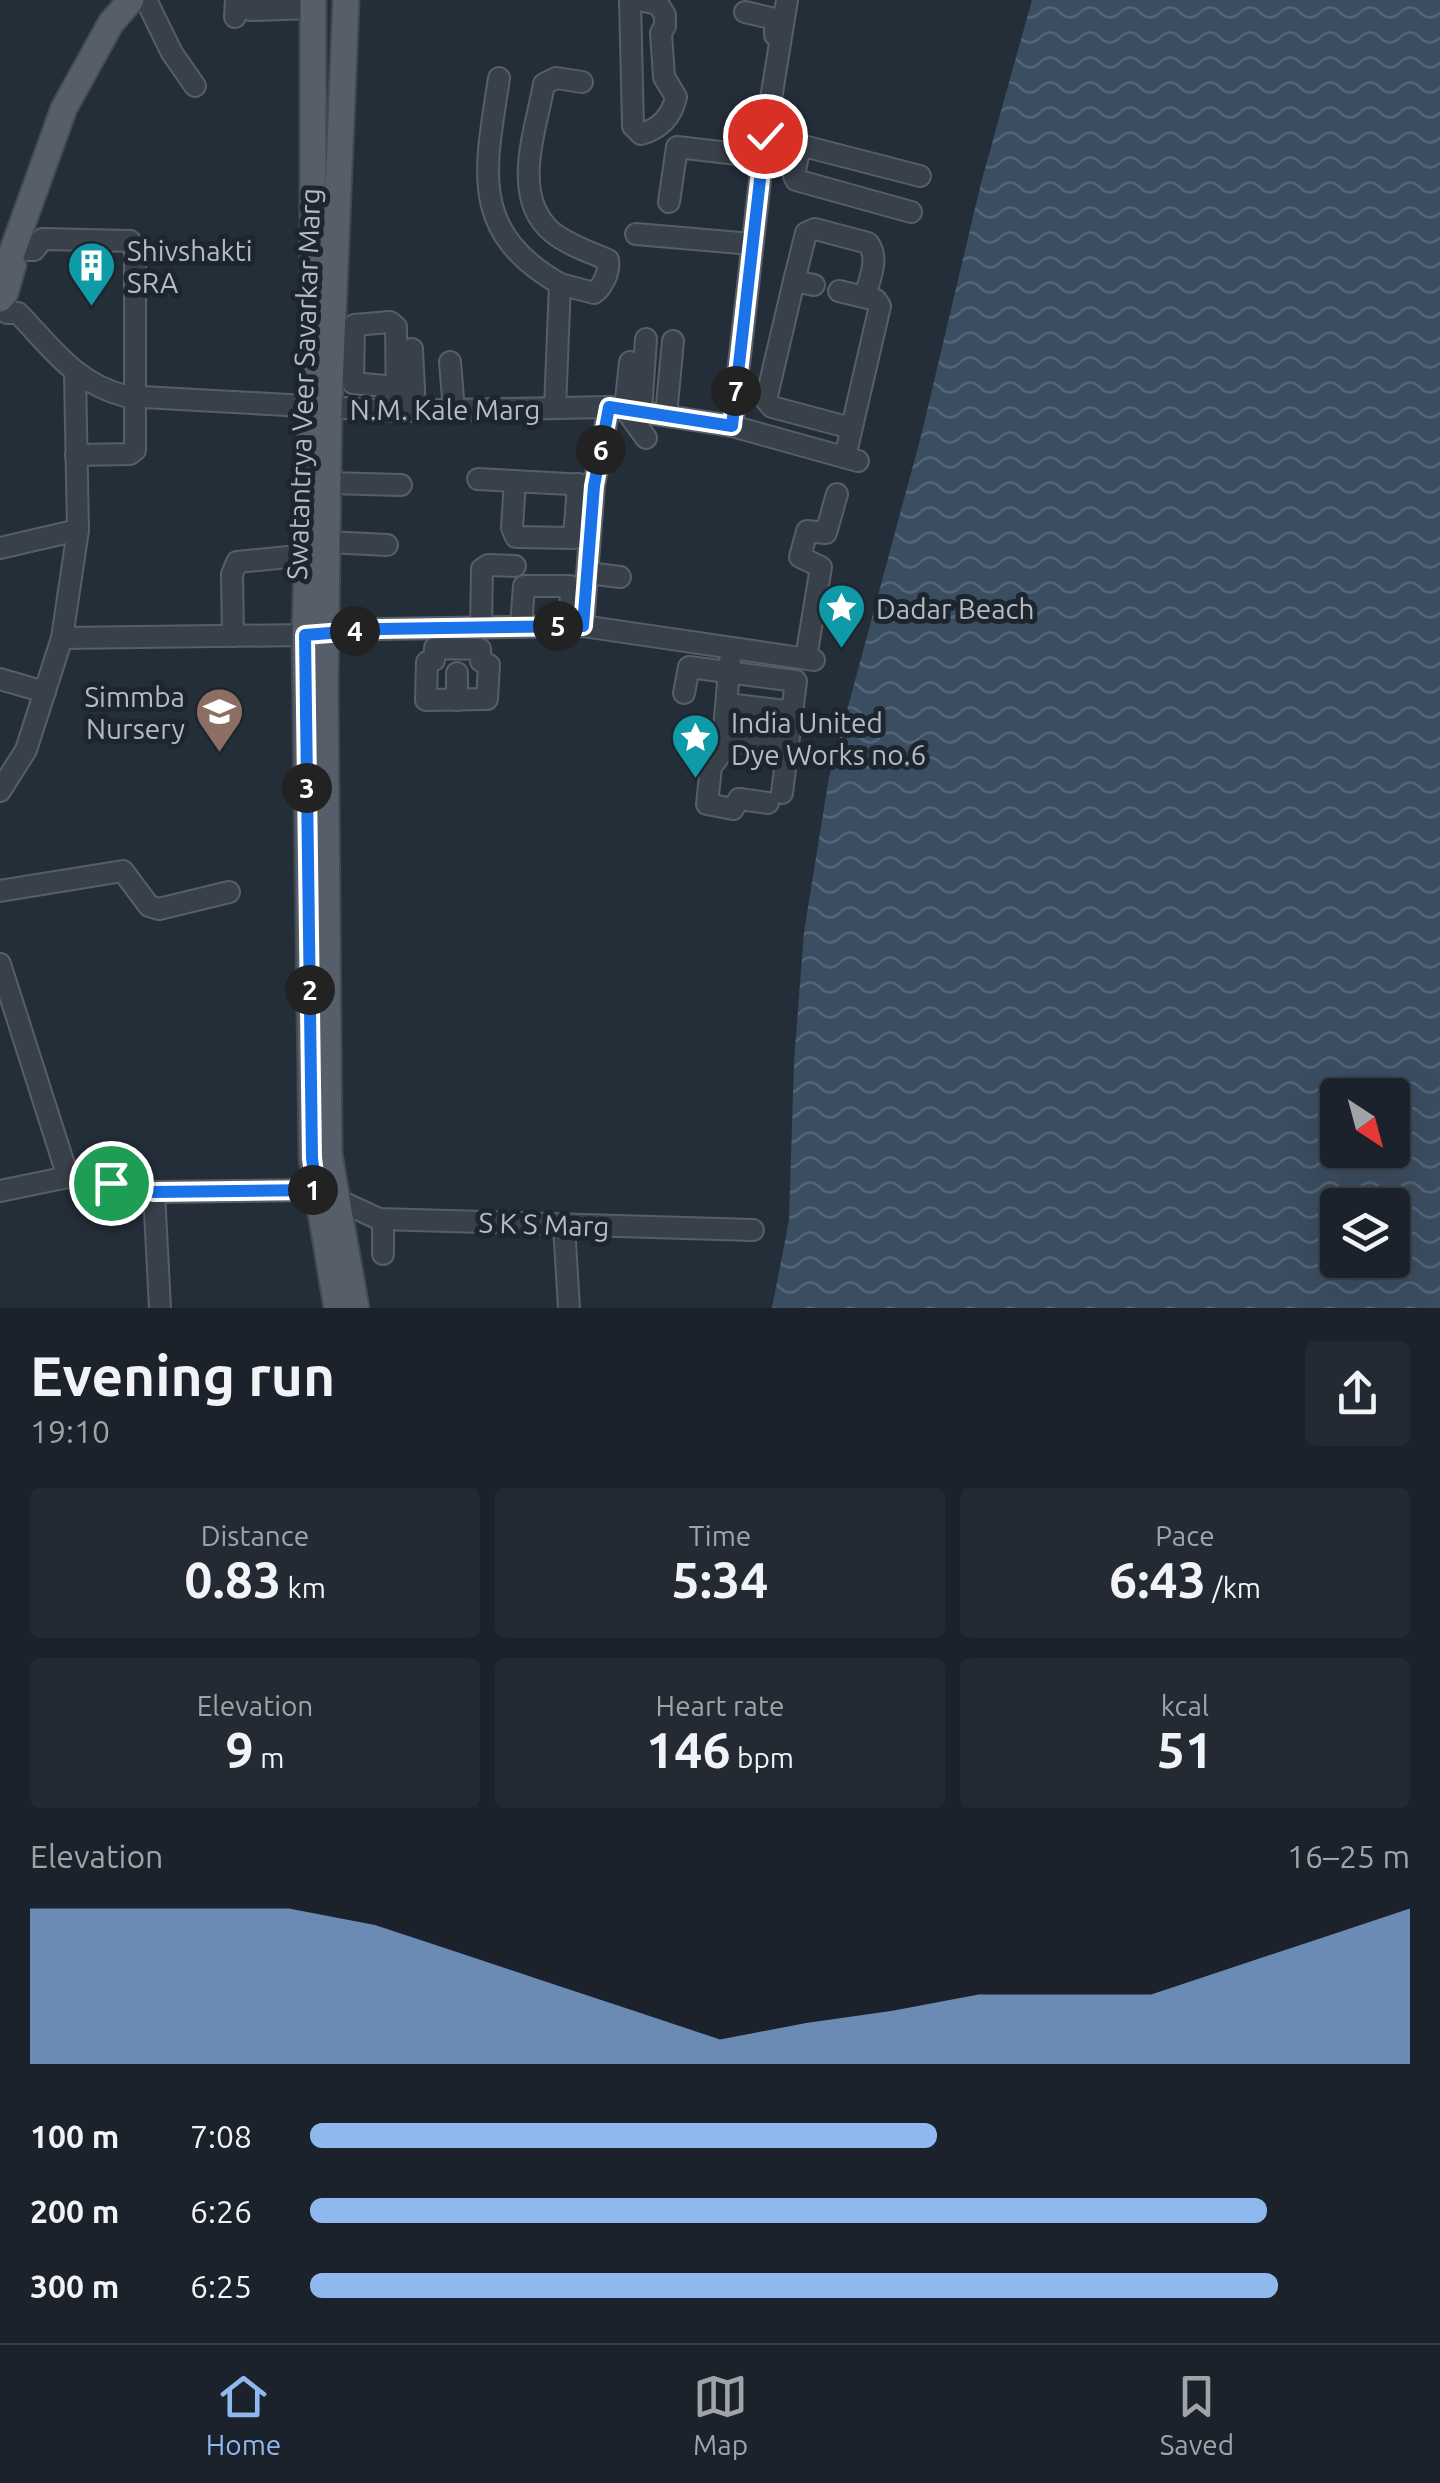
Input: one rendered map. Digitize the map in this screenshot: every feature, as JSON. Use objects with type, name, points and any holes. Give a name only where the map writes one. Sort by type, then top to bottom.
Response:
[{"type":"main road","points":[[6,286],[64,108],[111,23],[131,0]]},
{"type":"main road","name":"Swatantrya Veer Savarkar Marg","points":[[341,1307],[327,1195],[330,1154],[315,634],[320,408],[342,357],[346,0]]},
{"type":"main road","name":"Swatantrya Veer Savarkar Marg","points":[[303,4],[313,347],[330,483],[318,548]]},
{"type":"street","points":[[146,0],[172,52],[195,86]]},
{"type":"street","points":[[630,0],[633,126],[641,134],[666,120],[676,97],[664,77],[660,33],[665,15],[658,4],[640,0]]},
{"type":"street","points":[[242,8],[303,4]]},
{"type":"street","points":[[732,426],[778,25],[744,10]]},
{"type":"street","points":[[499,78],[488,157],[490,206],[506,236],[536,270],[560,284],[594,293],[602,287],[608,260],[551,231],[530,198],[528,175],[544,84],[556,78],[582,82]]},
{"type":"street","points":[[800,145],[796,180],[912,212]]},
{"type":"street","points":[[669,202],[677,148],[800,145],[920,176]]},
{"type":"street","points":[[876,202],[884,166]]},
{"type":"street","points":[[839,291],[865,298],[876,300],[880,306],[851,428],[768,404],[804,283],[806,233],[815,229],[868,243],[875,256],[865,298]]},
{"type":"street","points":[[636,234],[752,244]]},
{"type":"street","points":[[6,286],[43,239],[132,242],[135,247],[134,452],[76,454]]},
{"type":"street","points":[[555,408],[560,284]]},
{"type":"street","name":"N.M. Kale Marg","points":[[6,286],[75,373],[97,389],[136,397],[406,411],[666,409],[851,459],[851,428]]},
{"type":"street","points":[[396,387],[355,385],[352,381],[342,357],[354,325],[393,324],[396,328],[396,387],[406,411]]},
{"type":"street","points":[[515,481],[512,528],[516,537],[574,538],[586,485],[629,407],[646,340]]},
{"type":"street","points":[[666,409],[673,341]]},
{"type":"street","points":[[406,411],[412,350]]},
{"type":"street","points":[[630,362],[629,407],[646,438]]},
{"type":"street","points":[[0,791],[26,750],[62,638],[78,530],[75,373]]},
{"type":"street","points":[[450,379],[454,411]]},
{"type":"street","points":[[478,479],[586,485]]},
{"type":"street","points":[[330,483],[401,485]]},
{"type":"street","points":[[583,626],[588,572],[586,485]]},
{"type":"street","points":[[62,638],[315,634],[457,638],[479,648],[481,661],[489,666],[486,699],[428,701],[427,662],[434,659],[434,649],[457,638],[481,628],[583,626],[720,640],[810,659],[821,567],[800,556],[807,531],[826,533],[837,494]]},
{"type":"street","points":[[0,548],[78,530]]},
{"type":"street","points":[[232,636],[232,574],[237,562],[318,548],[387,545]]},
{"type":"street","points":[[481,628],[483,568],[516,556],[517,627]]},
{"type":"street","points":[[588,572],[620,577]]},
{"type":"street","points":[[517,627],[524,586],[570,586],[571,608]]},
{"type":"street","points":[[684,694],[689,667],[729,673],[796,681],[788,748],[775,798],[739,799],[733,809],[707,804],[711,767],[722,752],[724,741],[729,673],[720,640]]},
{"type":"street","points":[[457,673],[457,700]]},
{"type":"street","points":[[0,679],[45,692]]},
{"type":"street","points":[[726,704],[794,712]]},
{"type":"street","points":[[724,741],[788,748]]},
{"type":"street","points":[[0,891],[124,871],[149,906],[159,909],[230,892]]},
{"type":"street","points":[[0,964],[23,1035],[60,1122],[68,1177]]},
{"type":"street","points":[[1,1042],[23,1035]]},
{"type":"street","points":[[104,1156],[111,1183]]},
{"type":"street","points":[[0,1192],[68,1177],[154,1192],[327,1195]]},
{"type":"street","points":[[154,1192],[160,1308]]},
{"type":"street","name":"S K S Marg","points":[[327,1195],[381,1220],[425,1230],[473,1232],[564,1224],[753,1230]]},
{"type":"street","points":[[332,1228],[381,1220],[383,1254]]},
{"type":"street","points":[[564,1224],[568,1308]]},
{"type":"water","points":[[1032,0],[1440,0],[1440,1308],[772,1308],[789,1220],[794,1062],[804,932],[829,777],[921,436],[981,183]]},
{"type":"place","name":"Shivshakti SRA","points":[[92,308]]},
{"type":"place","name":"Dadar Beach","points":[[841,650]]},
{"type":"place","name":"Simmba Nursery","points":[[220,754]]},
{"type":"place","name":"India United Dye Works no.6","points":[[696,780]]},
{"type":"route","points":[[111,1183],[154,1192],[316,1190],[312,1158],[305,635],[380,629],[583,626],[594,486],[609,407],[732,426],[765,136]]}]
